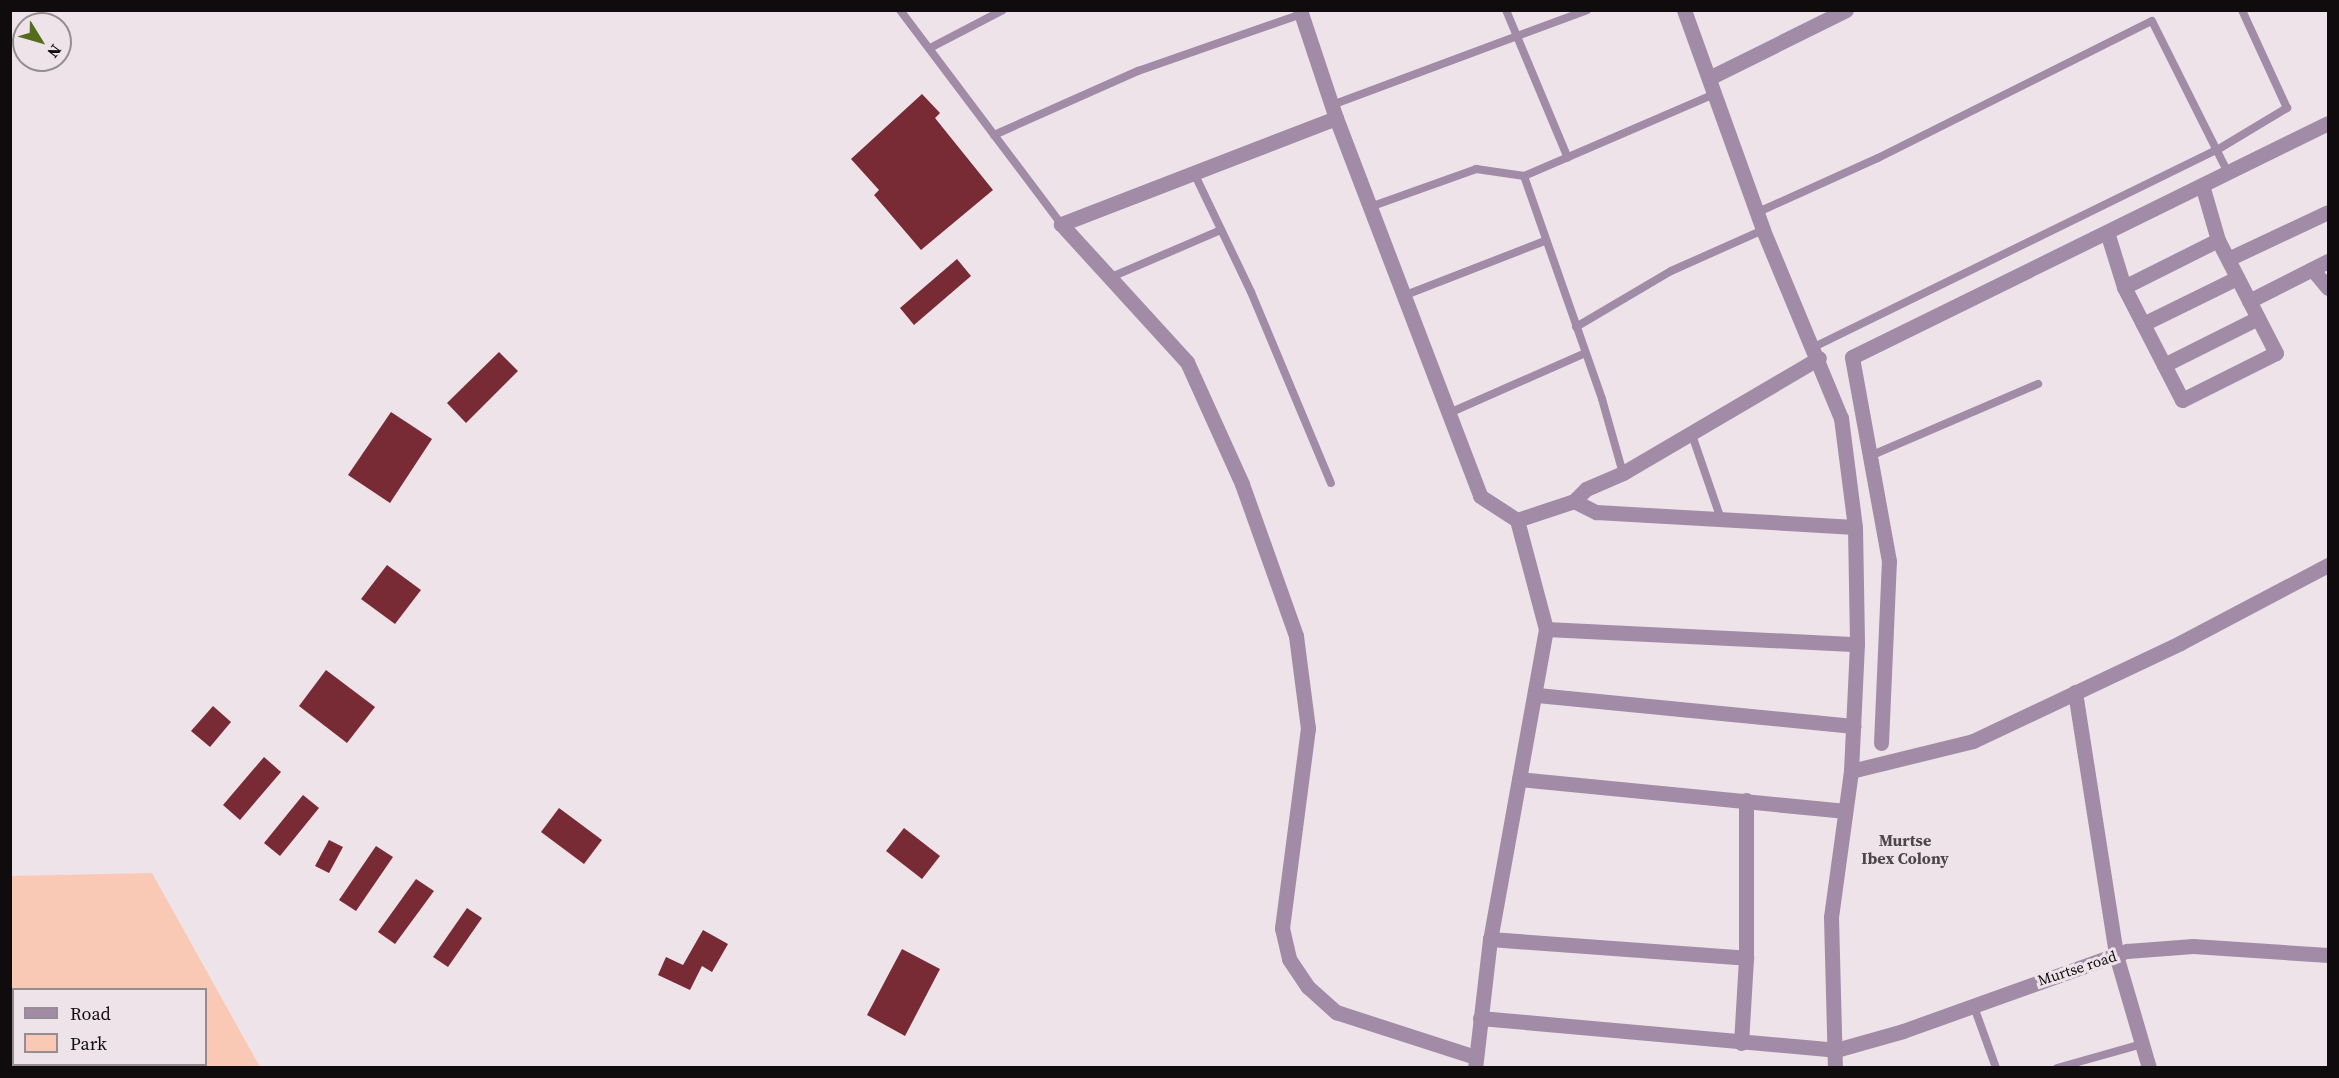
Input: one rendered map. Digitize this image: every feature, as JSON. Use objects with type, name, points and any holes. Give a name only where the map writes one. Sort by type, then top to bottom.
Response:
[{"type":"street","points":[[1684,10],[1762,230],[1816,353],[1841,418],[1855,526],[1857,644],[1851,771],[1843,810],[1832,917],[1835,1068]]},
{"type":"street","points":[[1709,78],[1846,10]]},
{"type":"street","points":[[1301,12],[1334,112],[1480,496],[1517,520],[1545,629],[1537,694],[1519,779],[1491,939],[1475,1062],[1336,1012],[1308,987],[1289,959],[1282,928],[1308,728],[1296,636],[1242,484],[1187,362],[1061,224],[1194,173],[1334,112]]},
{"type":"street","points":[[1881,743],[1889,561],[1852,357],[2328,123]]},
{"type":"street","points":[[2107,232],[2124,287],[2182,400],[2276,353],[2218,240],[2202,185]]},
{"type":"street","points":[[2228,259],[2328,212]]},
{"type":"street","points":[[2124,287],[2218,240]]},
{"type":"street","points":[[2249,301],[2328,261]]},
{"type":"street","points":[[2313,269],[2328,288]]},
{"type":"street","points":[[2143,324],[2237,278]]},
{"type":"street","points":[[2164,365],[2258,318]]},
{"type":"street","points":[[1517,520],[1574,501],[1586,489],[1623,473],[1816,353]]},
{"type":"street","points":[[1574,501],[1596,512],[1855,526]]},
{"type":"street","points":[[1851,771],[1973,741],[2180,644],[2328,565]]},
{"type":"street","points":[[1545,629],[1857,644]]},
{"type":"street","points":[[2075,692],[2116,955],[2149,1068]]},
{"type":"street","points":[[1537,694],[1852,726]]},
{"type":"street","points":[[1519,779],[1843,810]]},
{"type":"street","points":[[1741,1043],[1746,958],[1746,800]]},
{"type":"street","points":[[1491,939],[1746,958]]},
{"type":"street","name":"Murtse road","points":[[1836,1050],[1903,1031],[2116,955],[2193,946],[2328,955]]},
{"type":"street","points":[[1480,1018],[1836,1050]]},
{"type":"lane","points":[[900,10],[1061,224]]},
{"type":"lane","points":[[930,48],[1003,10]]},
{"type":"lane","points":[[1506,10],[1568,158]]},
{"type":"lane","points":[[1334,112],[1516,36],[1587,10]]},
{"type":"lane","points":[[1816,353],[2217,150],[2287,108],[2242,10]]},
{"type":"lane","points":[[994,135],[1138,71],[1301,12]]},
{"type":"lane","points":[[1756,213],[1878,158],[2152,21],[2228,173]]},
{"type":"lane","points":[[1370,207],[1476,169],[1524,177],[1714,94]]},
{"type":"lane","points":[[1194,173],[1331,483]]},
{"type":"lane","points":[[1524,177],[1585,353],[1623,473]]},
{"type":"lane","points":[[1109,278],[1221,230]]},
{"type":"lane","points":[[1576,327],[1671,271],[1762,230]]},
{"type":"lane","points":[[1403,296],[1545,241]]},
{"type":"lane","points":[[1447,414],[1585,353]]},
{"type":"lane","points":[[1870,456],[2037,384]]},
{"type":"lane","points":[[1691,432],[1721,519]]},
{"type":"lane","points":[[1974,1004],[1996,1068]]},
{"type":"lane","points":[[2057,1068],[2142,1044]]},
{"type":"green space","points":[[152,873],[260,1067],[11,1067],[11,876]]},
{"type":"building","points":[[922,94],[940,113],[935,118],[993,190],[921,250],[874,195],[879,190],[851,159]]},
{"type":"building","points":[[957,259],[971,276],[914,325],[900,308]]},
{"type":"building","points":[[499,352],[518,371],[466,423],[447,403]]},
{"type":"building","points":[[391,412],[432,439],[390,503],[348,475]]},
{"type":"building","points":[[387,565],[421,590],[395,624],[361,599]]},
{"type":"building","points":[[326,670],[375,707],[347,743],[299,706]]},
{"type":"building","points":[[213,706],[231,722],[210,747],[191,731]]},
{"type":"building","points":[[264,757],[281,772],[240,820],[223,805]]},
{"type":"building","points":[[303,795],[319,808],[280,856],[264,843]]},
{"type":"building","points":[[559,808],[602,840],[584,864],[541,832]]},
{"type":"building","points":[[904,828],[940,856],[922,879],[886,851]]},
{"type":"building","points":[[329,840],[343,847],[329,873],[315,866]]},
{"type":"building","points":[[376,846],[393,857],[356,911],[339,900]]},
{"type":"building","points":[[416,879],[434,891],[395,944],[378,932]]},
{"type":"building","points":[[467,908],[482,918],[448,967],[433,957]]},
{"type":"building","points":[[703,930],[728,944],[712,972],[702,966],[690,990],[658,975],[666,957],[683,965]]},
{"type":"building","points":[[902,949],[940,969],[905,1036],[867,1015]]},
{"type":"district","name":"Murtse Ibex Colony","points":[[1905,849]]}]
